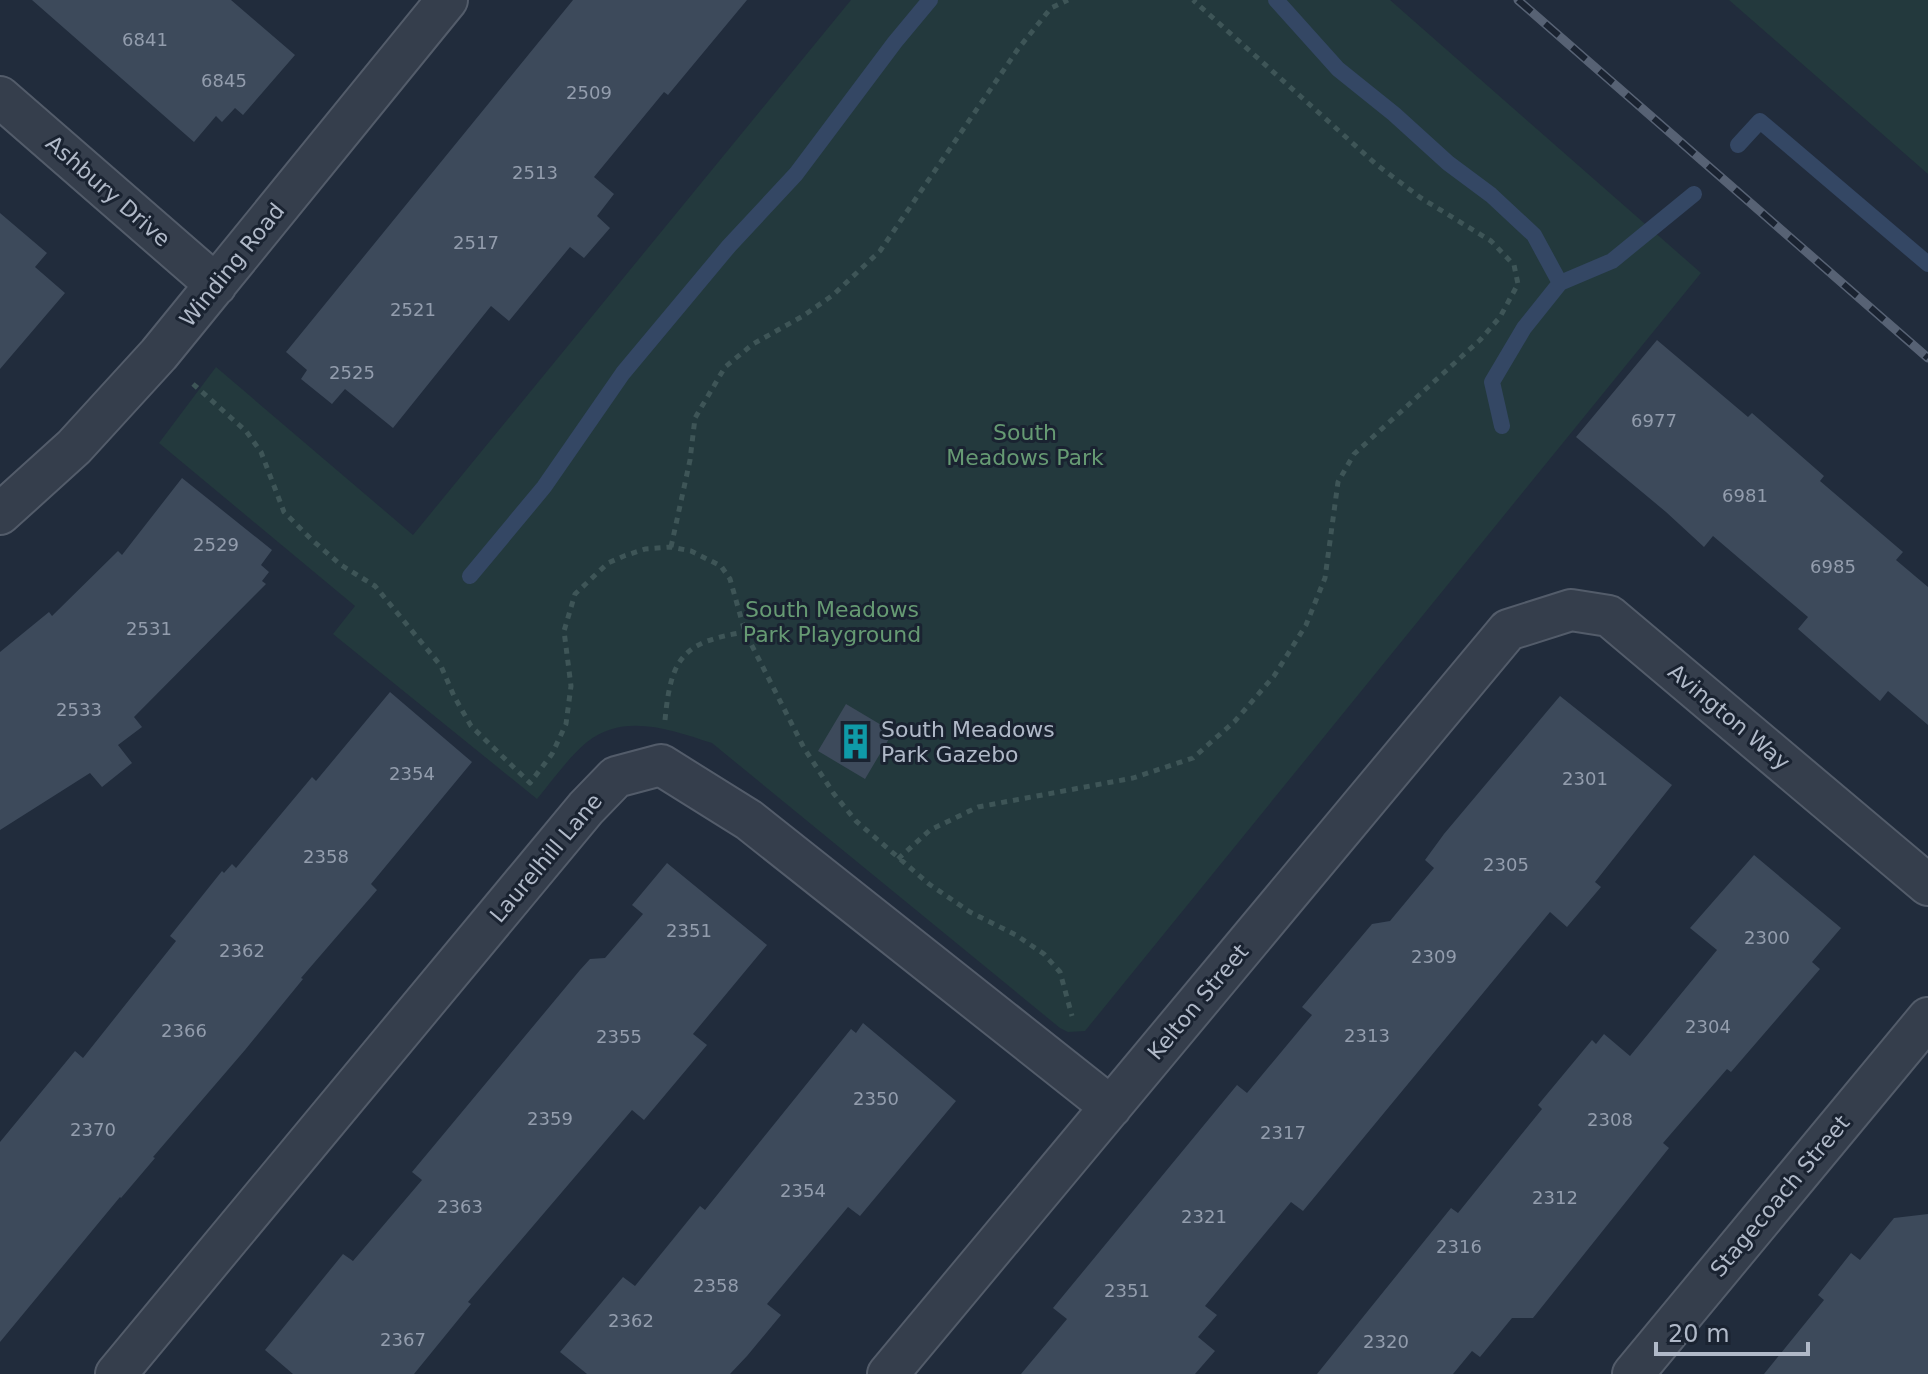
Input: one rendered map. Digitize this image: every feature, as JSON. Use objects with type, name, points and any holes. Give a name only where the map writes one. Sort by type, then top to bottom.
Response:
[{"type":"street","name":"Winding Road","points":[[0,514],[74,447],[159,354],[447,0]]},
{"type":"street","name":"Ashbury Drive","points":[[0,97],[216,285]]},
{"type":"street","name":"Avington Way","points":[[1508,630],[1571,610],[1609,616],[1928,885]]},
{"type":"street","name":"Kelton Street","points":[[888,1374],[1508,630]]},
{"type":"street","points":[[661,765],[749,820],[1111,1107]]},
{"type":"street","name":"Laurelhill Lane","points":[[116,1374],[586,808],[616,777],[661,765]]},
{"type":"street","name":"Stagecoach Street","points":[[1633,1374],[1928,1018]]},
{"type":"path","points":[[671,547],[695,418],[725,367],[753,344],[833,295],[880,251],[1018,49],[1051,8],[1068,0]]},
{"type":"path","points":[[898,859],[930,830],[978,807],[1133,778],[1193,758],[1235,721],[1274,676],[1306,625],[1325,578],[1338,482],[1354,454],[1480,340],[1500,317],[1518,284],[1514,265],[1491,241],[1421,198],[1377,165],[1193,0]]},
{"type":"path","points":[[159,354],[246,431],[261,452],[284,512],[341,565],[375,586],[441,666],[471,726],[530,783],[552,754],[566,724],[571,686],[564,631],[575,594],[608,563],[645,549],[671,547],[691,551],[721,566],[730,579],[745,632],[804,748],[856,821],[898,859],[970,912],[1016,935],[1044,954],[1060,972],[1077,1032],[1055,1063]]},
{"type":"path","points":[[661,765],[666,710],[674,672],[688,650],[710,638],[745,632]]},
{"type":"green space","name":"South Meadows Park","points":[[851,0],[1390,0],[1701,273],[1085,1031],[1068,1032],[1060,1028],[712,743],[648,726],[617,728],[601,733],[567,762],[537,799],[333,634],[355,606],[159,443],[216,367],[413,535]]},
{"type":"green space","points":[[1729,0],[1928,0],[1928,174]]},
{"type":"building","points":[[32,0],[231,0],[295,55],[243,115],[235,108],[222,122],[216,116],[194,142]]},
{"type":"building","points":[[573,0],[747,0],[668,95],[664,92],[594,177],[614,194],[597,216],[610,228],[584,258],[570,247],[509,321],[491,306],[393,428],[345,389],[332,404],[301,379],[307,370],[286,352]]},
{"type":"building","points":[[0,213],[47,253],[35,267],[65,293],[0,369]]},
{"type":"building","points":[[1657,340],[1748,417],[1752,413],[1824,476],[1820,481],[1903,552],[1896,560],[1928,587],[1928,725],[1888,691],[1880,701],[1798,629],[1808,617],[1713,536],[1704,547],[1576,437]]},
{"type":"building","points":[[182,478],[272,550],[261,565],[269,572],[262,581],[266,584],[134,717],[142,727],[118,745],[132,763],[102,787],[90,773],[0,830],[0,652],[49,612],[52,616],[118,551],[122,555]]},
{"type":"building","points":[[390,692],[472,762],[371,884],[377,890],[0,1342],[0,1142],[75,1051],[83,1058],[176,941],[170,936],[222,871],[224,873],[232,864],[236,868],[312,777],[316,781]]},
{"type":"building","points":[[1560,696],[1672,785],[1595,882],[1601,887],[1567,927],[1550,912],[1303,1211],[1291,1202],[1205,1306],[1217,1315],[1198,1337],[1215,1351],[1195,1374],[1021,1374],[1067,1319],[1053,1308],[1237,1085],[1247,1093],[1312,1015],[1302,1007],[1372,924],[1390,921],[1434,868],[1425,860],[1444,834]]},
{"type":"building","name":"South Meadows Park Gazebo","points":[[846,704],[893,732],[865,779],[818,751]]},
{"type":"building","points":[[1754,855],[1841,928],[1812,962],[1820,969],[1731,1072],[1727,1069],[1663,1143],[1669,1148],[1533,1318],[1512,1318],[1480,1357],[1472,1351],[1453,1374],[1317,1374],[1451,1208],[1458,1213],[1542,1109],[1538,1105],[1592,1040],[1596,1044],[1604,1034],[1630,1056],[1717,950],[1690,928]]},
{"type":"building","points":[[667,863],[767,945],[693,1034],[707,1045],[644,1120],[632,1110],[468,1302],[471,1304],[414,1374],[293,1374],[265,1350],[343,1254],[353,1261],[422,1180],[412,1172],[580,970],[590,959],[605,958],[643,914],[632,905]]},
{"type":"building","points":[[863,1023],[956,1101],[860,1216],[848,1207],[767,1304],[781,1315],[747,1356],[730,1374],[587,1374],[560,1352],[623,1277],[635,1286],[700,1206],[705,1210],[851,1029],[856,1033]]},
{"type":"building","points":[[1928,1214],[1928,1374],[1764,1374],[1824,1300],[1818,1295],[1851,1253],[1860,1260],[1894,1218]]},
{"type":"waterway","points":[[470,576],[544,487],[623,373],[729,246],[796,174],[930,0]]},
{"type":"waterway","points":[[1276,0],[1338,69],[1448,163],[1491,195],[1534,235],[1560,283]]},
{"type":"waterway","points":[[1738,145],[1760,121],[1928,264]]},
{"type":"waterway","points":[[1502,426],[1492,382],[1524,328],[1560,283],[1612,261],[1694,194]]},
{"type":"railway","points":[[1518,0],[1928,358]]},
{"type":"place","name":"South Meadows Park Gazebo","points":[[855,742]]},
{"type":"park label","name":"South Meadows Park Playground","points":[[832,622]]}]
